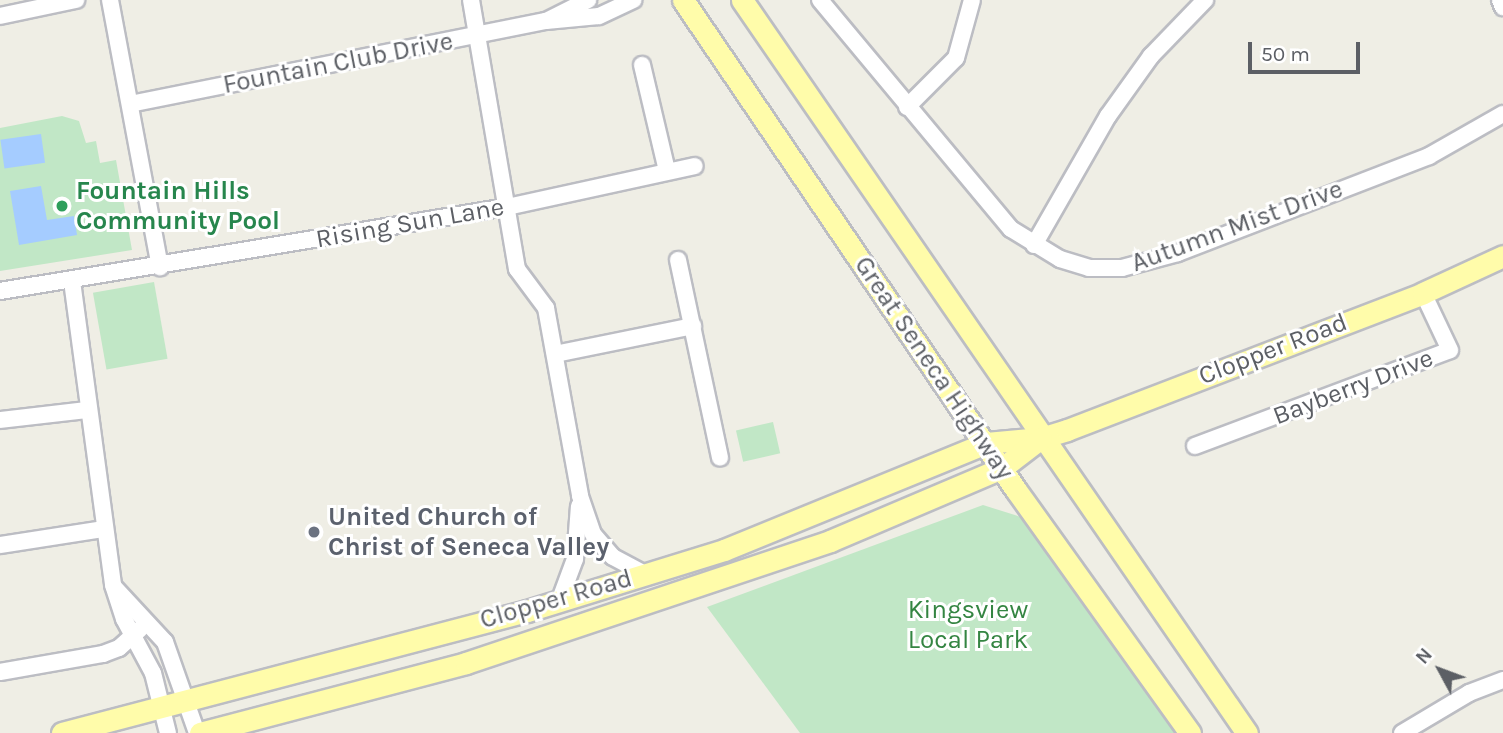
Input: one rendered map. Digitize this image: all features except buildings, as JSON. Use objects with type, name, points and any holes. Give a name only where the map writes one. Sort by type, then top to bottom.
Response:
[{"type":"main road","name":"Great Seneca Highway","points":[[683,0],[1002,468],[1191,733]]},
{"type":"main road","name":"Great Seneca Highway","points":[[742,0],[862,168],[1041,438],[1247,733]]},
{"type":"main road","name":"Clopper Road","points":[[62,733],[559,602],[643,573],[724,551],[986,443],[1041,438],[1423,293],[1503,256]]},
{"type":"main road","name":"Clopper Road","points":[[198,733],[466,663],[830,541],[1002,468],[1041,438]]},
{"type":"street","points":[[0,16],[76,0]]},
{"type":"street","points":[[110,0],[160,267]]},
{"type":"street","points":[[471,0],[517,268],[546,308],[580,496],[593,534],[613,557],[643,573]]},
{"type":"street","name":"Fountain Club Drive","points":[[546,22],[588,0]]},
{"type":"street","name":"Fountain Club Drive","points":[[130,104],[546,22],[599,16],[633,0]]},
{"type":"street","name":"Autumn Mist Drive","points":[[820,0],[1011,229],[1034,245],[1089,268],[1146,262],[1429,156],[1503,114]]},
{"type":"street","points":[[907,107],[956,58],[972,0]]},
{"type":"street","points":[[1034,245],[1108,117],[1152,56],[1205,0]]},
{"type":"street","points":[[1500,0],[1503,7]]},
{"type":"street","points":[[642,65],[667,171]]},
{"type":"street","name":"Rising Sun Lane","points":[[0,291],[160,267],[507,207],[695,166]]},
{"type":"street","points":[[678,260],[720,458]]},
{"type":"street","points":[[72,281],[103,529],[113,585],[133,636],[153,673],[168,733]]},
{"type":"street","name":"Bayberry Drive","points":[[1195,446],[1450,351],[1423,293]]},
{"type":"street","points":[[555,354],[693,326]]},
{"type":"street","points":[[0,421],[87,410]]},
{"type":"street","points":[[559,602],[575,559],[580,496]]},
{"type":"street","points":[[0,545],[103,529]]},
{"type":"street","points":[[113,585],[149,620],[170,651],[198,733]]},
{"type":"street","points":[[0,672],[103,654],[133,636],[149,620]]},
{"type":"street","points":[[1402,733],[1469,693],[1503,680]]},
{"type":"green space","name":"Fountain Hills Community Pool","points":[[62,116],[79,121],[86,143],[96,141],[100,163],[116,160],[132,250],[0,271],[0,128]]},
{"type":"green space","points":[[154,282],[168,359],[106,370],[93,293]]},
{"type":"green space","points":[[773,422],[780,453],[743,462],[736,431]]},
{"type":"green space","name":"Kingsview Local Park","points":[[983,505],[1024,518],[1175,733],[800,733],[707,607]]},
{"type":"water","points":[[41,134],[45,163],[4,168],[0,140]]},
{"type":"water","points":[[41,186],[47,220],[74,216],[77,235],[19,245],[10,191]]},
{"type":"place","name":"Fountain Hills Community Pool","points":[[62,206]]},
{"type":"place","name":"United Church of Christ of Seneca Valley","points":[[314,532]]}]
